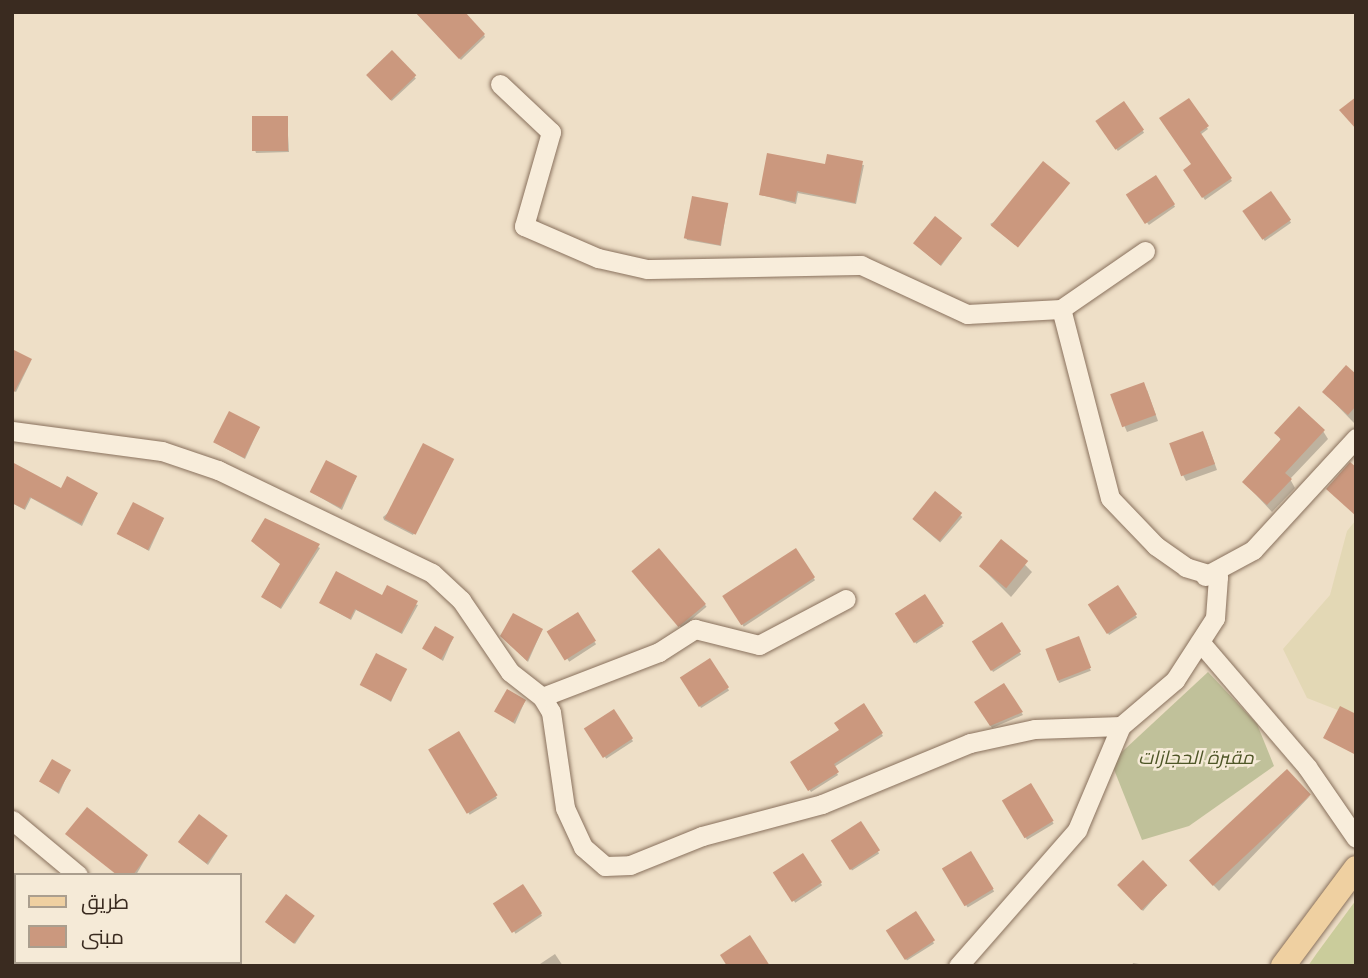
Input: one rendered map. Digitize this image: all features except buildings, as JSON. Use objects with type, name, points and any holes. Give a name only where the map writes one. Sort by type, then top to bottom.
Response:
[{"type":"main road","points":[[1283,966],[1356,868]]},
{"type":"street","points":[[500,84],[551,132],[524,226],[598,258],[647,269],[861,265],[967,314],[1060,309],[1145,251]]},
{"type":"street","points":[[958,966],[1077,830],[1121,726],[1175,680],[1200,642],[1219,599],[1218,577],[1205,576],[1156,546],[1110,498],[1060,309]]},
{"type":"street","points":[[12,431],[162,451],[352,530],[432,573],[461,600],[510,671],[542,697],[551,712],[565,808],[583,847],[605,866],[630,866],[702,836],[822,804],[970,743],[1035,729],[1121,726]]},
{"type":"street","points":[[1205,576],[1253,550],[1356,438]]},
{"type":"street","points":[[542,697],[659,652],[695,629],[759,645],[846,599]]},
{"type":"street","points":[[1200,642],[1307,767],[1356,838]]},
{"type":"street","points":[[12,820],[76,873]]},
{"type":"shaded area","points":[[1356,520],[1356,714],[1353,716],[1307,698],[1283,649],[1330,595],[1347,531]]},
{"type":"green space","name":"مقبرة الحجازات","points":[[1208,672],[1257,724],[1274,766],[1189,826],[1142,840],[1111,762]]},
{"type":"green space","points":[[1356,900],[1356,966],[1308,966],[1317,953]]}]
